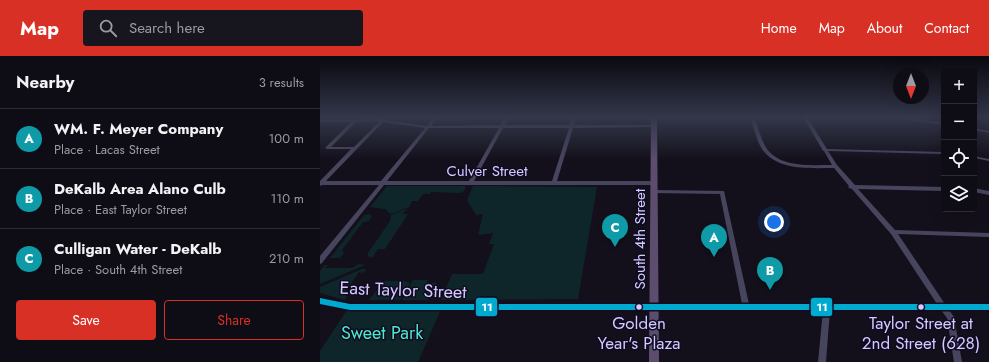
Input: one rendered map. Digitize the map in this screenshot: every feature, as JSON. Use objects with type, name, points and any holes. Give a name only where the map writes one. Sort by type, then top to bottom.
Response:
[{"type":"main road","name":"South 4th Street","points":[[654,131],[654,362]]},
{"type":"street","points":[[343,131],[330,145],[329,149],[355,148]]},
{"type":"street","points":[[320,183],[372,131]]},
{"type":"street","points":[[320,261],[424,131]]},
{"type":"street","points":[[471,183],[500,131]]},
{"type":"street","points":[[554,183],[569,131]]},
{"type":"street","points":[[758,131],[765,150],[775,158],[792,165],[834,166]]},
{"type":"street","points":[[814,131],[834,166],[851,187],[893,232],[950,317],[958,362]]},
{"type":"street","points":[[824,150],[941,153]]},
{"type":"street","points":[[977,158],[989,160]]},
{"type":"street","name":"Culver Street","points":[[320,183],[654,183]]},
{"type":"street","points":[[851,187],[941,189]]},
{"type":"street","points":[[977,191],[989,193]]},
{"type":"street","points":[[654,192],[722,192],[746,306]]},
{"type":"street","points":[[893,232],[989,235]]},
{"type":"street","name":"East Taylor Street","points":[[320,301],[350,307],[989,307]]},
{"type":"street","points":[[822,362],[828,307]]},
{"type":"green space","points":[[387,186],[466,186],[464,191],[460,193],[431,192],[430,194],[423,194],[418,201],[412,201],[409,207],[391,214],[385,209],[370,207]]},
{"type":"green space","points":[[473,186],[597,187],[578,299],[441,300],[452,274],[483,274],[494,244],[489,244],[493,233],[478,235],[483,214],[476,215],[467,200]]},
{"type":"green space","points":[[408,208],[402,214],[408,214],[385,249],[378,249],[372,258],[368,256],[368,253],[390,221],[391,215]]},
{"type":"green space","points":[[369,214],[372,216],[369,221],[363,222],[342,250],[344,253],[340,258],[330,258],[364,215]]},
{"type":"green space","points":[[359,264],[365,265],[320,284],[320,271],[325,265],[328,265],[325,268],[352,268]]},
{"type":"green space","points":[[362,269],[366,269],[364,273],[359,272],[344,294],[347,297],[345,300],[320,293],[320,287]]},
{"type":"green space","points":[[413,280],[428,280],[427,283],[437,283],[428,300],[402,300]]},
{"type":"green space","points":[[384,281],[405,281],[410,283],[400,300],[369,300]]},
{"type":"green space","name":"Sweet Park","points":[[351,304],[443,305],[418,362],[320,362],[320,351]]},
{"type":"transit line","name":"11","points":[[320,301],[350,307],[989,307]]},
{"type":"place","name":"Culligan Water - DeKalb","points":[[615,247]]},
{"type":"place","name":"WM. F. Meyer Company","points":[[714,257]]},
{"type":"place","name":"DeKalb Area Alano Culb","points":[[770,290]]},
{"type":"place","name":"Golden Year's Plaza","points":[[639,307]]},
{"type":"place","name":"Taylor Street at 2nd Street (628)","points":[[921,307]]}]
